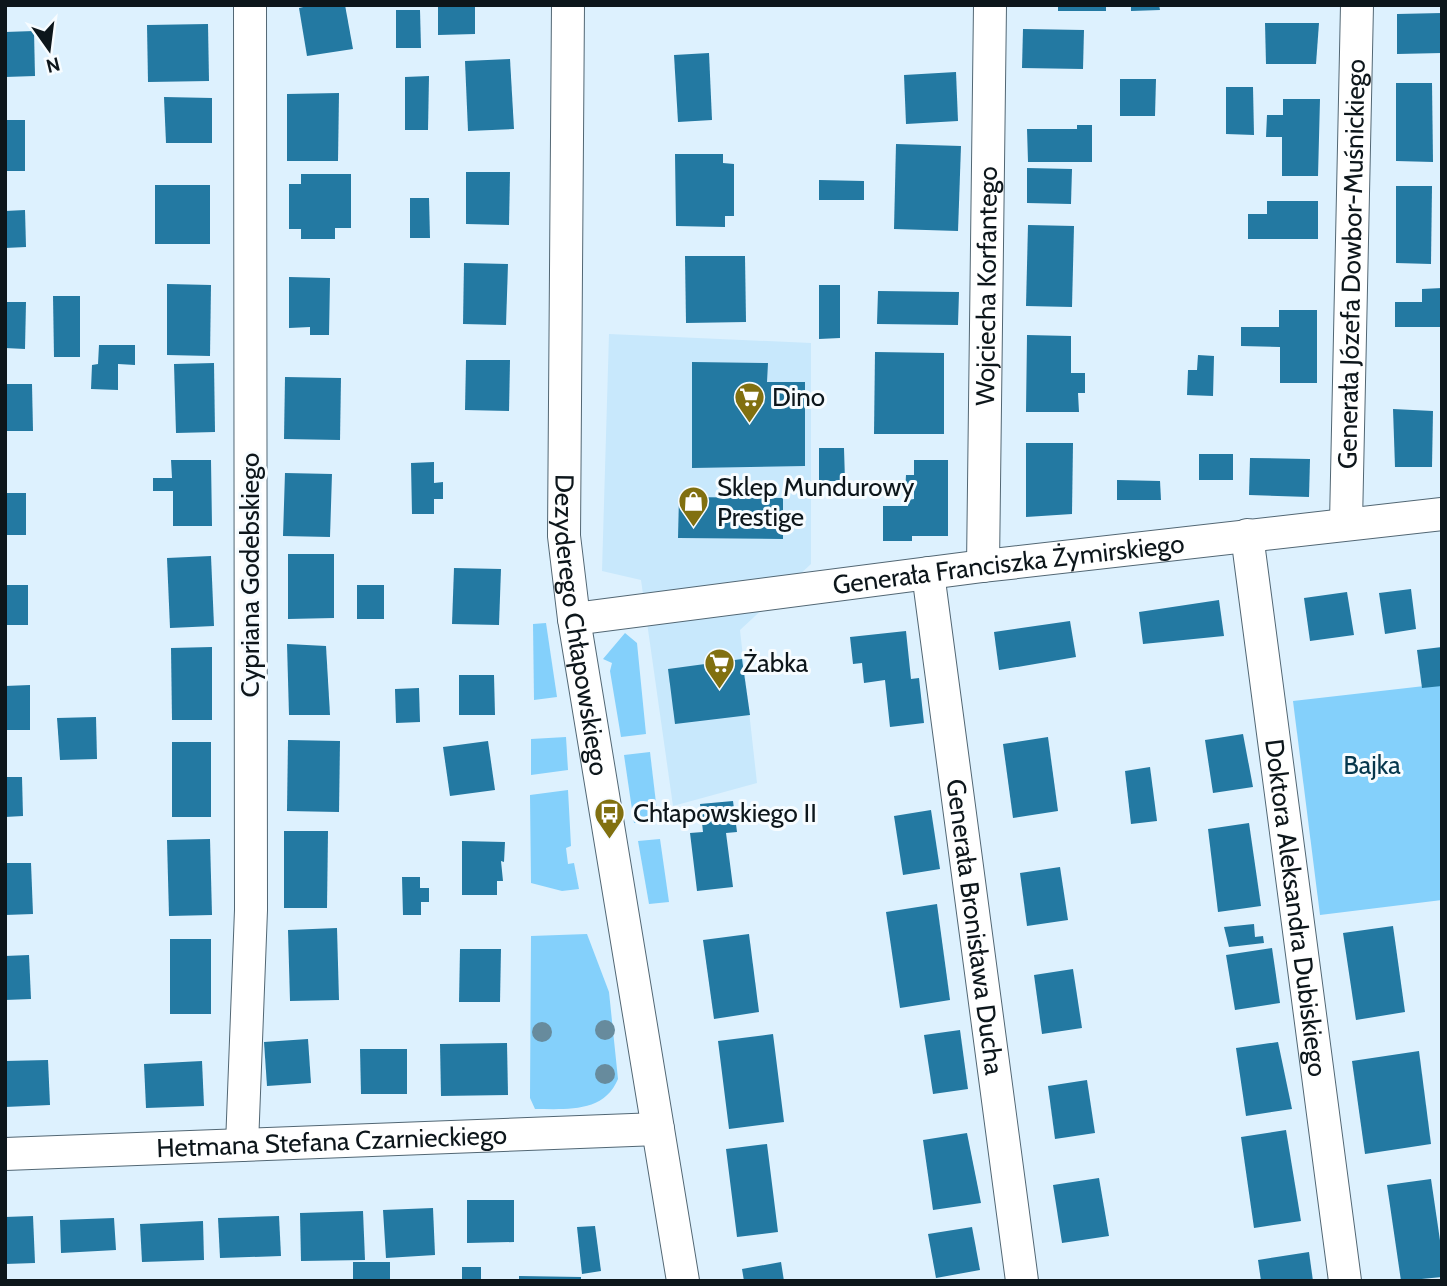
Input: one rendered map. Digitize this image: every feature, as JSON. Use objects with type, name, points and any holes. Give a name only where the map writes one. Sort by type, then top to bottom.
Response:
[{"type":"street","name":"Cypriana Godebskiego","points":[[243,1145],[251,911],[250,5]]},
{"type":"street","name":"Dezyderego Chłapowskiego","points":[[568,5],[564,536],[574,619],[683,1281]]},
{"type":"street","name":"Wojciecha Korfantego","points":[[983,566],[990,5]]},
{"type":"street","name":"Generała Józefa Dowbor-Muśnickiego","points":[[1346,523],[1357,5]]},
{"type":"street","name":"Generała Franciszka Żymirskiego","points":[[574,619],[983,566],[1442,513]]},
{"type":"street","name":"Doktora Aleksandra Dubiskiego","points":[[1247,535],[1345,1281]]},
{"type":"street","name":"Generała Bronisława Ducha","points":[[928,573],[1022,1281]]},
{"type":"street","name":"Hetmana Stefana Czarnieckiego","points":[[5,1154],[658,1129]]},
{"type":"shaded area","points":[[609,334],[811,343],[811,564],[740,630],[757,783],[673,806],[641,580],[602,571]]},
{"type":"green space","points":[[546,623],[557,697],[534,700],[533,624]]},
{"type":"green space","points":[[625,633],[637,643],[646,734],[621,737],[610,671],[612,663],[603,659]]},
{"type":"green space","name":"Bajka","points":[[1442,684],[1442,900],[1320,915],[1293,701]]},
{"type":"green space","points":[[566,737],[568,770],[531,775],[531,739]]},
{"type":"green space","points":[[650,752],[658,820],[634,823],[624,755]]},
{"type":"green space","points":[[568,790],[571,846],[566,848],[568,864],[574,863],[579,889],[562,891],[531,883],[530,795]]},
{"type":"green space","points":[[660,839],[669,902],[649,904],[638,841]]},
{"type":"green space","points":[[587,934],[609,992],[618,1079],[604,1098],[583,1107],[535,1109],[530,1098],[531,936]]},
{"type":"building","points":[[312,5],[345,5],[353,49],[307,56],[299,8]]},
{"type":"building","points":[[438,5],[475,5],[475,34],[438,35]]},
{"type":"building","points":[[1058,5],[1106,5],[1106,11],[1058,11]]},
{"type":"building","points":[[1131,5],[1159,5],[1160,10],[1131,11]]},
{"type":"building","points":[[396,10],[420,10],[421,48],[396,48]]},
{"type":"building","points":[[1442,13],[1442,53],[1397,54],[1397,14]]},
{"type":"building","points":[[1265,23],[1319,23],[1316,64],[1266,64]]},
{"type":"building","points":[[208,24],[209,81],[148,82],[147,25]]},
{"type":"building","points":[[1023,29],[1084,30],[1083,69],[1022,68]]},
{"type":"building","points":[[34,31],[35,76],[5,77],[5,32]]},
{"type":"building","points":[[709,53],[712,120],[678,122],[674,55]]},
{"type":"building","points":[[510,59],[514,129],[468,131],[465,61]]},
{"type":"building","points":[[956,72],[958,121],[906,124],[904,75]]},
{"type":"building","points":[[429,76],[428,130],[405,130],[405,77]]},
{"type":"building","points":[[1120,79],[1156,79],[1155,116],[1120,116]]},
{"type":"building","points":[[1396,83],[1432,83],[1433,162],[1396,161]]},
{"type":"building","points":[[1226,87],[1253,87],[1254,135],[1226,134]]},
{"type":"building","points":[[339,93],[338,161],[287,161],[287,94]]},
{"type":"building","points":[[164,97],[212,98],[212,143],[166,143]]},
{"type":"building","points":[[1283,99],[1320,99],[1318,176],[1282,176],[1282,137],[1266,137],[1267,115],[1283,115]]},
{"type":"building","points":[[5,120],[25,120],[25,171],[5,171]]},
{"type":"building","points":[[1077,125],[1092,125],[1092,162],[1028,162],[1027,129],[1077,129]]},
{"type":"building","points":[[896,144],[961,146],[958,231],[894,229]]},
{"type":"building","points":[[675,154],[723,154],[723,163],[734,164],[734,216],[725,216],[725,227],[676,226]]},
{"type":"building","points":[[1027,168],[1072,169],[1071,204],[1027,203]]},
{"type":"building","points":[[466,172],[510,172],[509,225],[466,224]]},
{"type":"building","points":[[301,174],[351,174],[351,228],[335,228],[335,239],[301,239],[301,229],[289,229],[289,184],[301,184]]},
{"type":"building","points":[[819,180],[864,181],[864,200],[819,200]]},
{"type":"building","points":[[155,185],[210,185],[210,244],[155,244]]},
{"type":"building","points":[[1396,186],[1432,186],[1431,264],[1396,263]]},
{"type":"building","points":[[410,198],[429,198],[430,238],[410,238]]},
{"type":"building","points":[[1267,201],[1318,201],[1318,239],[1248,239],[1248,214],[1267,214]]},
{"type":"building","points":[[25,210],[26,247],[5,248],[5,211]]},
{"type":"building","points":[[1028,225],[1074,226],[1072,307],[1026,306]]},
{"type":"building","points":[[685,256],[745,256],[746,322],[686,323]]},
{"type":"building","points":[[464,263],[508,264],[506,325],[463,324]]},
{"type":"building","points":[[289,277],[330,278],[329,335],[310,335],[310,327],[289,328]]},
{"type":"building","points":[[167,284],[211,285],[210,356],[167,355]]},
{"type":"building","points":[[819,285],[840,285],[840,338],[819,339]]},
{"type":"building","points":[[1442,288],[1442,327],[1395,327],[1395,302],[1422,302],[1422,289]]},
{"type":"building","points":[[878,291],[959,292],[958,325],[877,324]]},
{"type":"building","points":[[53,296],[80,296],[80,357],[54,357]]},
{"type":"building","points":[[5,302],[26,302],[25,349],[5,348]]},
{"type":"building","points":[[1279,310],[1317,310],[1317,383],[1280,383],[1280,347],[1241,346],[1241,327],[1279,327]]},
{"type":"building","points":[[1027,335],[1071,336],[1071,373],[1085,373],[1085,393],[1078,393],[1079,412],[1026,412]]},
{"type":"building","points":[[99,345],[135,345],[135,365],[118,364],[118,390],[91,389],[92,365],[98,364]]},
{"type":"building","points":[[875,352],[944,353],[944,434],[874,434]]},
{"type":"building","points":[[1198,355],[1214,356],[1213,396],[1187,395],[1188,370],[1197,370]]},
{"type":"building","points":[[466,360],[510,360],[509,411],[465,410]]},
{"type":"building","name":"Dino","points":[[692,362],[768,363],[767,382],[805,382],[805,466],[692,468]]},
{"type":"building","points":[[214,363],[215,432],[176,433],[174,364]]},
{"type":"building","points":[[285,377],[341,378],[340,440],[284,439]]},
{"type":"building","points":[[5,384],[32,384],[33,431],[5,431]]},
{"type":"building","points":[[1393,409],[1433,411],[1432,467],[1395,467]]},
{"type":"building","points":[[1026,443],[1073,443],[1072,514],[1026,517]]},
{"type":"building","points":[[819,448],[844,448],[845,481],[819,481]]},
{"type":"building","points":[[1199,454],[1233,454],[1233,480],[1199,480]]},
{"type":"building","points":[[1250,458],[1310,459],[1309,497],[1249,495]]},
{"type":"building","points":[[171,460],[211,460],[212,526],[173,526],[173,491],[153,491],[153,478],[172,478]]},
{"type":"building","points":[[914,460],[948,460],[948,536],[912,536],[912,541],[883,541],[883,506],[908,506],[908,500],[914,499],[914,492],[905,492],[906,475],[914,475]]},
{"type":"building","points":[[434,462],[434,483],[443,482],[443,499],[434,499],[434,514],[412,514],[411,463]]},
{"type":"building","points":[[285,473],[332,474],[330,537],[283,536]]},
{"type":"building","points":[[1117,480],[1160,481],[1161,500],[1117,500]]},
{"type":"building","points":[[5,493],[26,493],[26,535],[5,535]]},
{"type":"building","points":[[679,497],[783,498],[783,539],[678,538]]},
{"type":"building","points":[[288,554],[334,554],[334,618],[288,619]]},
{"type":"building","points":[[211,556],[214,626],[170,628],[167,558]]},
{"type":"building","points":[[454,568],[501,569],[499,625],[452,624]]},
{"type":"building","points":[[5,585],[28,585],[28,625],[5,625]]},
{"type":"building","points":[[357,585],[384,585],[384,619],[357,619]]},
{"type":"building","points":[[1411,589],[1416,629],[1385,634],[1379,593]]},
{"type":"building","points":[[1347,592],[1354,635],[1310,641],[1304,598]]},
{"type":"building","points":[[1219,600],[1224,636],[1143,644],[1139,612]]},
{"type":"building","points":[[1070,621],[1076,657],[999,670],[994,632]]},
{"type":"building","points":[[906,631],[911,679],[919,678],[924,723],[890,727],[885,680],[864,683],[862,663],[853,664],[850,637]]},
{"type":"building","points":[[287,644],[326,646],[330,715],[289,715]]},
{"type":"building","points":[[212,647],[212,720],[172,720],[171,648]]},
{"type":"building","points":[[1442,647],[1442,686],[1422,688],[1417,650]]},
{"type":"building","name":"Żabka","points":[[742,659],[750,715],[675,724],[668,669]]},
{"type":"building","points":[[459,675],[494,675],[495,715],[459,715]]},
{"type":"building","points":[[30,685],[30,730],[5,730],[5,686]]},
{"type":"building","points":[[419,688],[420,722],[396,723],[395,689]]},
{"type":"building","points":[[96,717],[97,759],[60,760],[57,718]]},
{"type":"building","points":[[1243,734],[1253,787],[1213,793],[1205,740]]},
{"type":"building","points":[[1048,737],[1058,811],[1013,818],[1003,744]]},
{"type":"building","points":[[288,740],[340,741],[339,812],[287,811]]},
{"type":"building","points":[[488,741],[495,790],[450,796],[443,747]]},
{"type":"building","points":[[172,742],[211,742],[211,817],[172,817]]},
{"type":"building","points":[[1150,767],[1157,821],[1131,824],[1125,771]]},
{"type":"building","points":[[5,777],[22,777],[23,816],[5,817]]},
{"type":"building","points":[[733,801],[737,832],[726,833],[733,887],[697,891],[690,833],[703,832],[700,804]]},
{"type":"building","points":[[931,810],[940,869],[903,875],[894,816]]},
{"type":"building","points":[[1249,823],[1261,906],[1218,912],[1208,829]]},
{"type":"building","points":[[284,831],[328,831],[327,908],[284,908]]},
{"type":"building","points":[[210,839],[212,915],[169,916],[167,840]]},
{"type":"building","points":[[462,841],[505,842],[504,862],[501,861],[503,881],[497,881],[497,895],[462,895]]},
{"type":"building","points":[[5,863],[31,863],[33,914],[5,915]]},
{"type":"building","points":[[1060,867],[1068,920],[1027,926],[1020,873]]},
{"type":"building","points":[[402,877],[420,877],[420,888],[429,888],[429,902],[421,902],[421,915],[403,915]]},
{"type":"building","points":[[937,904],[950,1000],[900,1008],[886,912]]},
{"type":"building","points":[[1254,924],[1255,937],[1263,936],[1264,943],[1229,947],[1224,927]]},
{"type":"building","points":[[1393,926],[1405,1012],[1356,1020],[1343,933]]},
{"type":"building","points":[[337,928],[339,1000],[290,1001],[288,930]]},
{"type":"building","points":[[749,934],[759,1012],[714,1019],[703,940]]},
{"type":"building","points":[[170,939],[211,939],[211,1014],[170,1014]]},
{"type":"building","points":[[1272,948],[1280,1003],[1235,1010],[1226,955]]},
{"type":"building","points":[[460,949],[501,949],[500,1002],[459,1002]]},
{"type":"building","points":[[29,955],[31,999],[5,1000],[5,956]]},
{"type":"building","points":[[1073,969],[1082,1028],[1042,1034],[1034,975]]},
{"type":"building","points":[[960,1030],[968,1089],[933,1094],[924,1035]]},
{"type":"building","points":[[773,1034],[784,1122],[729,1129],[718,1041]]},
{"type":"building","points":[[308,1039],[311,1083],[267,1086],[264,1042]]},
{"type":"building","points":[[1278,1042],[1292,1109],[1246,1116],[1236,1048]]},
{"type":"building","points":[[507,1043],[508,1095],[441,1096],[440,1044]]},
{"type":"building","points":[[360,1049],[407,1049],[407,1094],[361,1094]]},
{"type":"building","points":[[1419,1051],[1431,1144],[1365,1154],[1352,1061]]},
{"type":"building","points":[[48,1060],[50,1105],[5,1107],[5,1061]]},
{"type":"building","points":[[202,1061],[204,1106],[146,1108],[144,1064]]},
{"type":"building","points":[[1087,1080],[1095,1133],[1055,1139],[1048,1086]]},
{"type":"building","points":[[1286,1130],[1301,1221],[1254,1228],[1241,1137]]},
{"type":"building","points":[[967,1133],[981,1203],[933,1210],[923,1140]]},
{"type":"building","points":[[767,1144],[778,1232],[737,1237],[726,1149]]},
{"type":"building","points":[[1099,1178],[1109,1236],[1062,1243],[1053,1185]]},
{"type":"building","points":[[1431,1179],[1442,1254],[1442,1277],[1401,1281],[1387,1185]]},
{"type":"building","points":[[467,1200],[514,1200],[514,1242],[467,1243]]},
{"type":"building","points":[[433,1208],[435,1255],[386,1258],[383,1210]]},
{"type":"building","points":[[363,1211],[365,1260],[301,1261],[300,1213]]},
{"type":"building","points":[[33,1216],[35,1263],[5,1264],[5,1217]]},
{"type":"building","points":[[279,1216],[281,1256],[220,1258],[218,1218]]},
{"type":"building","points":[[114,1218],[116,1250],[61,1253],[60,1220]]},
{"type":"building","points":[[203,1221],[204,1260],[142,1262],[140,1224]]},
{"type":"building","points":[[595,1226],[601,1271],[582,1274],[577,1227]]},
{"type":"building","points":[[972,1227],[980,1270],[936,1278],[928,1234]]},
{"type":"building","points":[[1309,1252],[1313,1281],[1261,1281],[1258,1260]]},
{"type":"building","points":[[353,1262],[390,1262],[390,1281],[353,1281]]},
{"type":"building","points":[[781,1262],[784,1281],[744,1281],[742,1269]]},
{"type":"building","points":[[462,1267],[481,1267],[481,1281],[462,1281]]},
{"type":"building","points":[[519,1276],[581,1277],[581,1281],[519,1281]]},
{"type":"place","name":"Dino","points":[[749,424]]},
{"type":"place","name":"Sklep Mundurowy Prestige","points":[[694,529]]},
{"type":"place","name":"Żabka","points":[[720,690]]},
{"type":"place","name":"Chłapowskiego II","points":[[610,840]]}]
